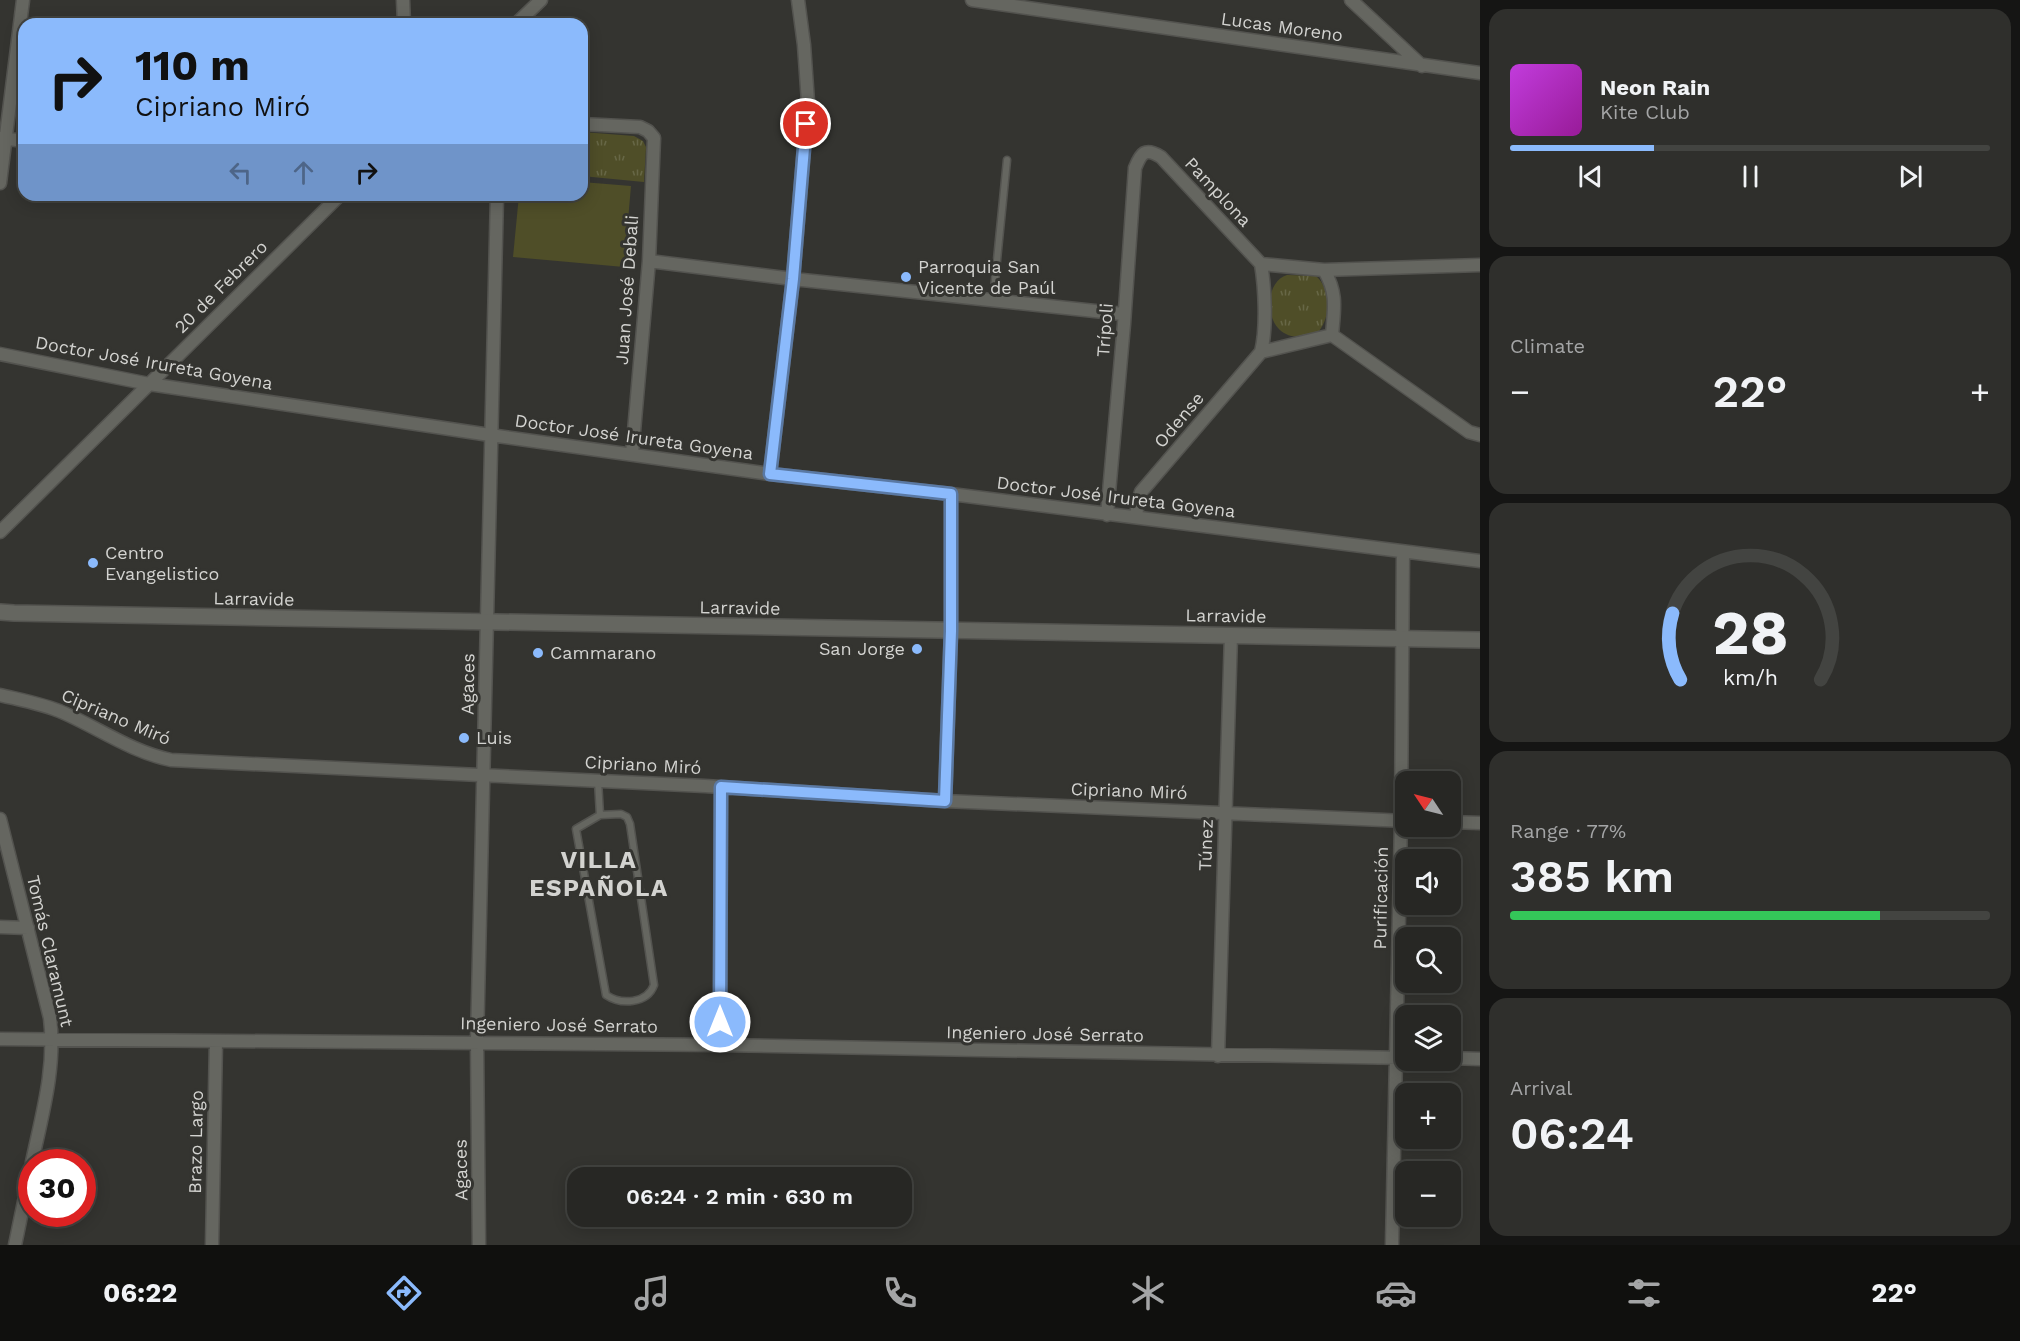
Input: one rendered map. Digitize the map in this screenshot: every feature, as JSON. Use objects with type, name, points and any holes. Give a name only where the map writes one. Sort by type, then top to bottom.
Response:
[{"type":"street","points":[[20,18],[23,0]]},
{"type":"street","points":[[403,0],[404,18]]},
{"type":"street","points":[[522,18],[541,0]]},
{"type":"street","points":[[770,474],[793,279],[808,102],[798,0]]},
{"type":"street","name":"Lucas Moreno","points":[[972,0],[1044,5],[1422,66],[1480,73]]},
{"type":"street","points":[[1351,0],[1422,66]]},
{"type":"street","points":[[0,183],[3,138],[18,34]]},
{"type":"street","name":"Juan José Debali","points":[[588,124],[640,127],[654,138],[649,261],[632,454]]},
{"type":"street","points":[[3,138],[18,140]]},
{"type":"street","name":"Pamplona","points":[[1146,152],[1152,152],[1161,157],[1261,264]]},
{"type":"street","name":"Trípoli","points":[[1107,514],[1135,168],[1139,157],[1146,152]]},
{"type":"street","name":"20 de Febrero","points":[[0,532],[334,201]]},
{"type":"street","name":"Agaces","points":[[479,1245],[477,1042],[497,201]]},
{"type":"street","points":[[649,261],[793,279],[1123,314]]},
{"type":"street","points":[[1480,265],[1324,270],[1261,264],[1264,331],[1261,352],[1332,335],[1469,432],[1480,435]]},
{"type":"street","points":[[1324,270],[1334,288],[1332,335]]},
{"type":"street","name":"Odense","points":[[1136,517],[1142,492],[1261,352]]},
{"type":"street","name":"Doctor José Irureta Goyena","points":[[0,354],[149,384],[490,435],[770,474],[951,494],[1480,561]]},
{"type":"street","points":[[945,801],[951,631],[951,494]]},
{"type":"street","name":"Purificación","points":[[1402,771],[1403,552]]},
{"type":"street","name":"Larravide","points":[[0,612],[1480,640]]},
{"type":"street","name":"Túnez","points":[[1218,1056],[1231,635]]},
{"type":"street","name":"Cipriano Miró","points":[[0,695],[62,712],[126,745],[159,758],[171,760],[484,774],[945,801],[1395,820]]},
{"type":"street","points":[[720,1045],[721,787]]},
{"type":"street","name":"Tomás Claramunt","points":[[0,822],[50,1018],[53,1040],[51,1071],[35,1149]]},
{"type":"street","points":[[1461,823],[1480,824]]},
{"type":"street","name":"Purificación","points":[[1401,1005],[1403,837]]},
{"type":"street","points":[[0,927],[28,928]]},
{"type":"street","name":"Ingeniero José Serrato","points":[[0,1039],[720,1045],[1395,1058]]},
{"type":"street","name":"Brazo Largo","points":[[212,1245],[216,1041]]},
{"type":"street","points":[[1461,1058],[1480,1059]]},
{"type":"street","name":"Purificación","points":[[1392,1245],[1400,1071]]},
{"type":"street","name":"Tomás Claramunt","points":[[15,1245],[19,1227]]},
{"type":"lane","points":[[993,300],[1007,160]]},
{"type":"lane","points":[[598,781],[600,815]]},
{"type":"lane","points":[[621,814],[630,824],[654,985],[648,996],[641,1000],[616,1001],[606,995],[576,829],[600,815],[621,814]]},
{"type":"green space","points":[[588,132],[634,136],[643,141],[646,147],[644,182],[588,177]]},
{"type":"green space","points":[[588,182],[631,186],[624,267],[513,257],[518,201],[588,201]]},
{"type":"green space","points":[[1287,275],[1316,276],[1321,281],[1328,303],[1326,318],[1319,331],[1301,336],[1287,334],[1277,327],[1270,303],[1272,291],[1278,281]]},
{"type":"place","name":"Parroquia San Vicente de Paúl","points":[[906,277]]},
{"type":"place","name":"Centro Evangelistico","points":[[93,563]]},
{"type":"place","name":"San Jorge","points":[[917,649]]},
{"type":"place","name":"Cammarano","points":[[538,653]]},
{"type":"place","name":"Luis","points":[[464,738]]},
{"type":"district","name":"VILLA ESPAÑOLA","points":[[599,874]]},
{"type":"route","points":[[720,1022],[721,787],[945,801],[951,631],[951,494],[770,474],[793,279],[806,124]]}]
